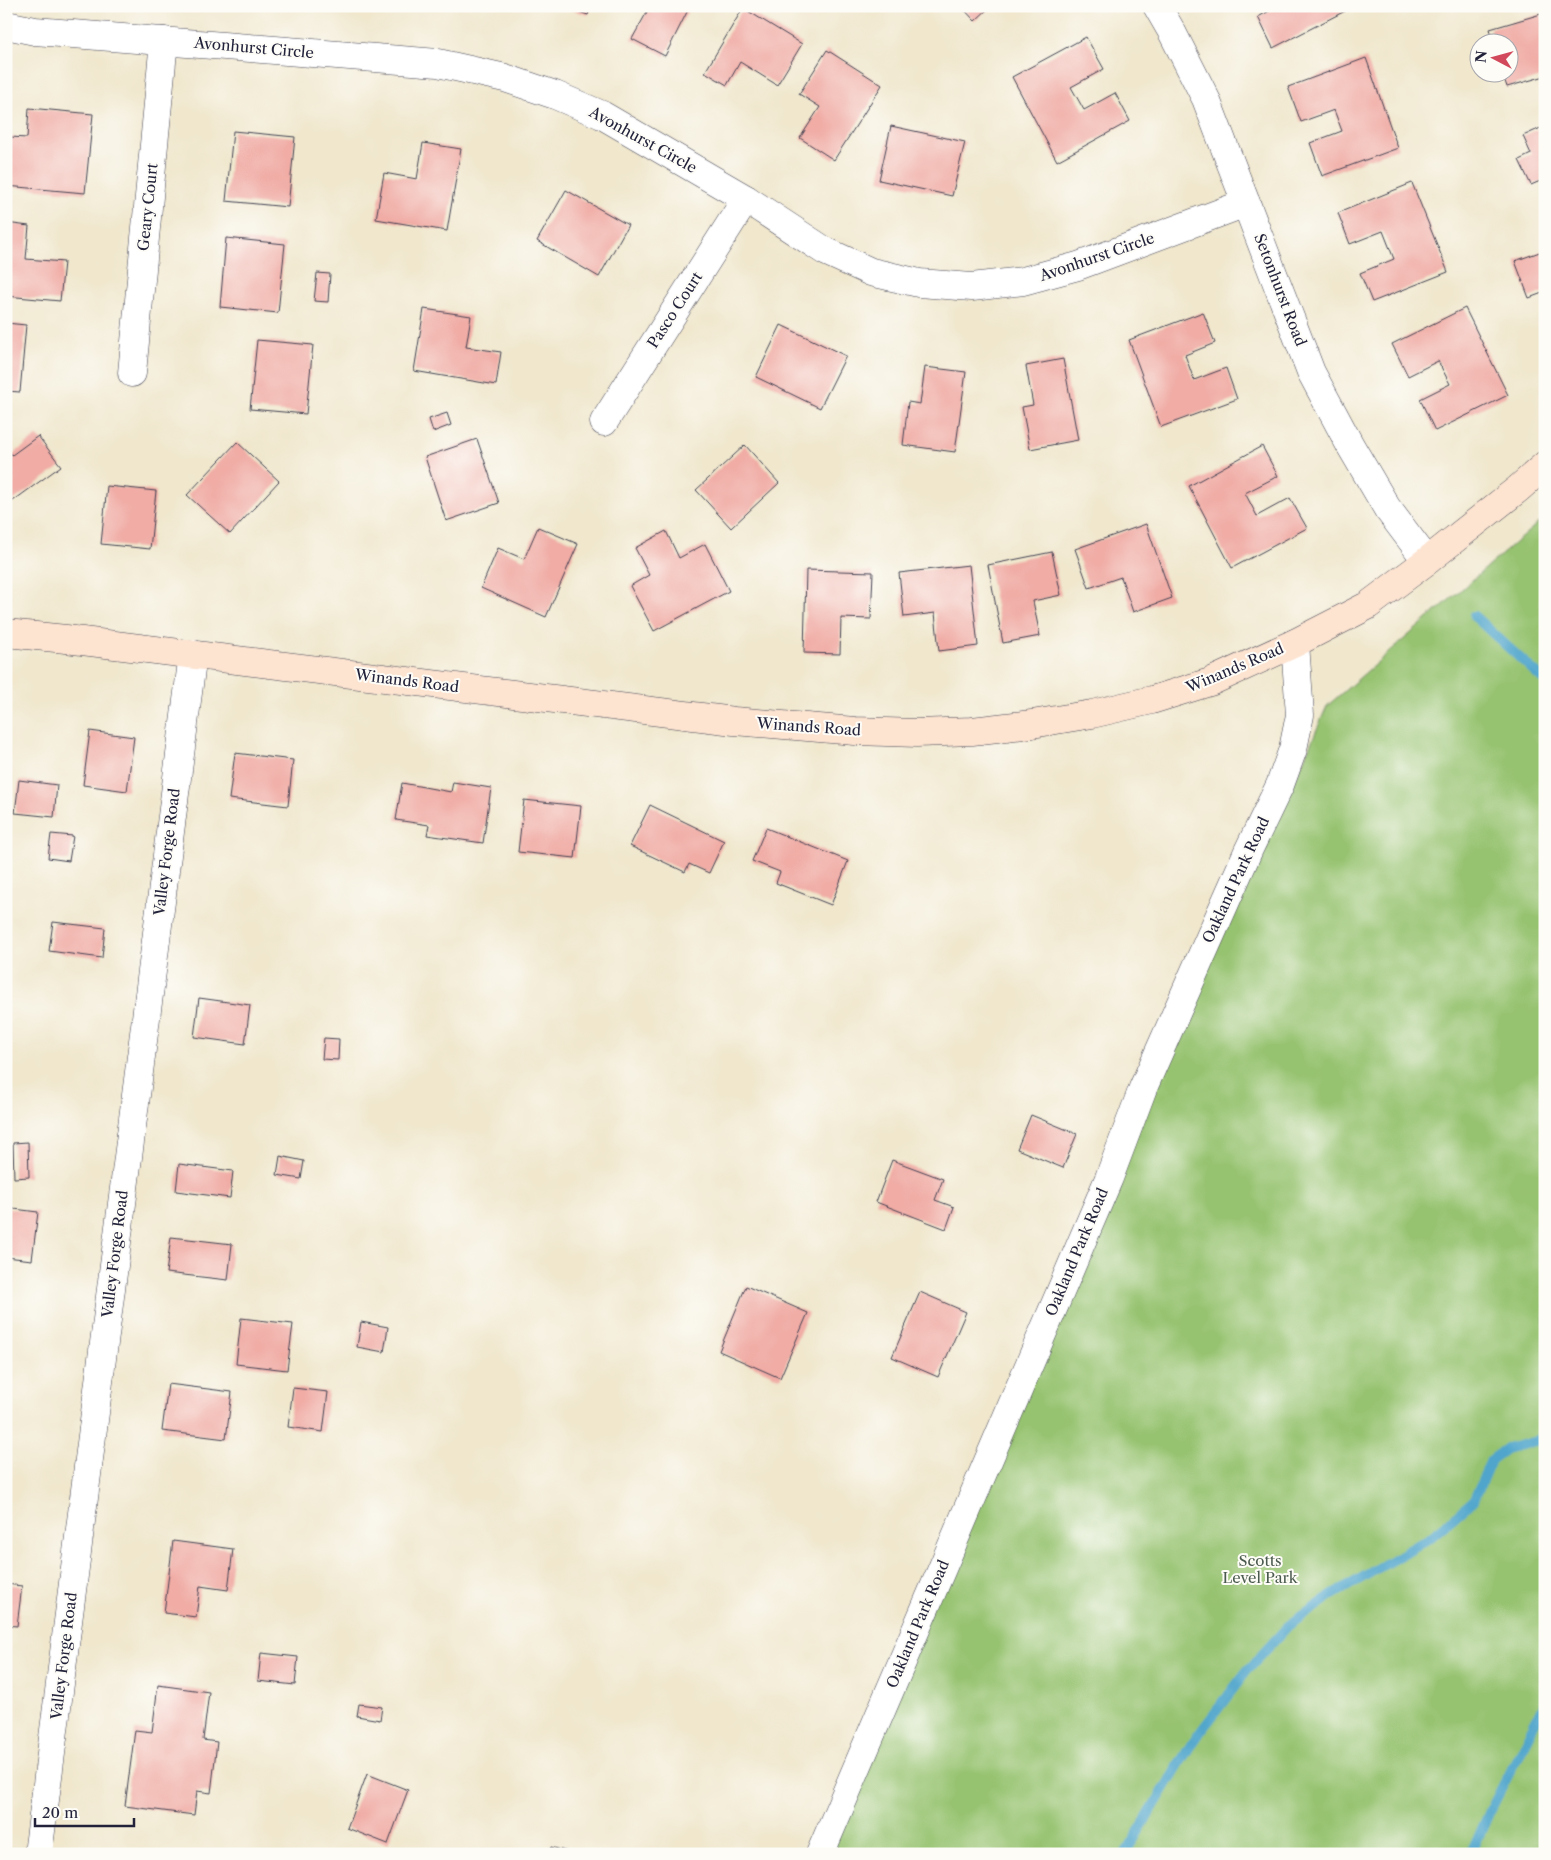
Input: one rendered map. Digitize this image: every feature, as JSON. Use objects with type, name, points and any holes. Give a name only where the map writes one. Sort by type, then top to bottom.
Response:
[{"type":"street","name":"Setonhurst Road","points":[[1157,6],[1206,99],[1311,372],[1350,445],[1387,508],[1427,561]]},
{"type":"street","name":"Avonhurst Circle","points":[[6,25],[35,31],[438,64],[505,78],[555,95],[602,115],[746,199],[825,251],[871,272],[919,283],[972,288],[1023,281],[1078,266],[1246,203]]},
{"type":"street","name":"Geary Court","points":[[132,373],[164,41]]},
{"type":"street","name":"Pasco Court","points":[[604,422],[746,199]]},
{"type":"street","name":"Winands Road","points":[[6,633],[193,654],[734,721],[855,731],[917,733],[972,731],[1092,714],[1152,700],[1210,682],[1367,606],[1518,489],[1545,465]]},
{"type":"street","name":"Oakland Park Road","points":[[820,1854],[1109,1178],[1143,1088],[1249,849],[1280,785],[1293,749],[1300,715],[1294,643]]},
{"type":"street","name":"Valley Forge Road","points":[[38,1854],[193,654]]},
{"type":"green space","name":"Scotts Level Park","points":[[1545,517],[1545,1854],[828,1854],[1152,1085],[1294,782],[1327,706]]},
{"type":"building","points":[[562,6],[591,6],[588,15]]},
{"type":"building","points":[[641,6],[690,6],[665,56],[632,39],[648,10]]},
{"type":"building","points":[[961,6],[991,6],[975,21]]},
{"type":"building","points":[[1279,6],[1345,6],[1347,10],[1273,48],[1258,17]]},
{"type":"building","points":[[743,8],[802,44],[777,85],[740,62],[727,85],[705,72]]},
{"type":"building","points":[[1541,14],[1545,27],[1545,76],[1507,87],[1505,82],[1518,82],[1518,32],[1491,32],[1490,29]]},
{"type":"building","points":[[1086,37],[1104,69],[1071,87],[1084,110],[1115,93],[1130,121],[1057,161],[1012,77]]},
{"type":"building","points":[[827,50],[882,85],[834,160],[800,138],[820,107],[799,94]]},
{"type":"building","points":[[1366,58],[1398,148],[1322,176],[1310,143],[1342,131],[1334,110],[1301,122],[1288,87]]},
{"type":"building","points":[[29,108],[93,114],[85,193],[6,186],[10,137],[27,138]]},
{"type":"building","points":[[891,126],[965,142],[952,196],[879,180]]},
{"type":"building","points":[[1545,126],[1545,179],[1531,185],[1519,160],[1531,154],[1523,136]]},
{"type":"building","points":[[233,131],[295,137],[288,207],[226,201]]},
{"type":"building","points":[[423,143],[461,149],[447,231],[376,219],[384,173],[417,179]]},
{"type":"building","points":[[1412,183],[1448,272],[1372,302],[1360,273],[1394,259],[1383,231],[1350,244],[1338,213]]},
{"type":"building","points":[[566,190],[628,225],[599,277],[537,241]]},
{"type":"building","points":[[6,223],[29,226],[26,259],[64,262],[60,301],[6,296]]},
{"type":"building","points":[[226,238],[285,244],[278,313],[220,307]]},
{"type":"building","points":[[1545,250],[1545,292],[1529,298],[1515,261]]},
{"type":"building","points":[[317,273],[330,274],[328,302],[314,301]]},
{"type":"building","points":[[1465,308],[1508,395],[1435,431],[1420,399],[1450,384],[1438,361],[1408,376],[1392,344]]},
{"type":"building","points":[[424,309],[471,316],[466,347],[501,352],[496,385],[414,371]]},
{"type":"building","points":[[1203,312],[1215,343],[1185,355],[1194,380],[1226,368],[1237,399],[1161,427],[1129,340]]},
{"type":"building","points":[[6,323],[26,325],[20,392],[6,391]]},
{"type":"building","points":[[781,325],[846,356],[820,408],[756,377]]},
{"type":"building","points":[[257,340],[313,345],[306,414],[250,409]]},
{"type":"building","points":[[1063,359],[1078,440],[1030,449],[1022,407],[1033,405],[1026,366]]},
{"type":"building","points":[[925,367],[966,372],[955,452],[903,445],[908,402],[920,404]]},
{"type":"building","points":[[447,413],[451,425],[433,432],[429,419]]},
{"type":"building","points":[[38,436],[61,466],[6,506],[6,447],[12,455]]},
{"type":"building","points":[[477,439],[499,503],[446,521],[425,457]]},
{"type":"building","points":[[237,442],[279,481],[230,534],[187,495]]},
{"type":"building","points":[[745,445],[779,483],[731,528],[696,490]]},
{"type":"building","points":[[1262,446],[1278,476],[1245,493],[1257,516],[1290,498],[1307,528],[1232,568],[1189,486]]},
{"type":"building","points":[[107,486],[156,491],[150,549],[101,544]]},
{"type":"building","points":[[1146,524],[1172,598],[1133,612],[1121,577],[1089,588],[1075,549]]},
{"type":"building","points":[[538,527],[578,544],[546,617],[481,588],[498,548],[524,559]]},
{"type":"building","points":[[666,531],[679,558],[705,544],[729,591],[654,631],[630,586],[649,575],[635,548]]},
{"type":"building","points":[[1052,552],[1061,595],[1033,601],[1040,636],[1003,643],[988,565]]},
{"type":"building","points":[[969,565],[978,646],[939,651],[935,613],[904,617],[899,573]]},
{"type":"building","points":[[806,570],[873,572],[871,619],[841,618],[840,654],[804,653]]},
{"type":"building","points":[[90,731],[134,737],[127,791],[83,785]]},
{"type":"building","points":[[235,753],[293,760],[288,806],[229,799]]},
{"type":"building","points":[[19,780],[57,785],[54,817],[15,813]]},
{"type":"building","points":[[453,782],[491,788],[483,843],[427,835],[429,825],[396,820],[402,783],[451,792]]},
{"type":"building","points":[[524,800],[581,806],[575,858],[518,852]]},
{"type":"building","points":[[650,805],[724,841],[709,873],[689,864],[685,872],[630,846]]},
{"type":"building","points":[[766,828],[848,861],[831,905],[776,883],[780,872],[752,861]]},
{"type":"building","points":[[51,834],[73,836],[69,861],[48,858]]},
{"type":"building","points":[[53,922],[105,928],[102,958],[49,951]]},
{"type":"building","points":[[199,998],[250,1005],[245,1044],[194,1037]]},
{"type":"building","points":[[324,1038],[339,1039],[338,1060],[322,1059]]},
{"type":"building","points":[[1031,1115],[1077,1134],[1063,1168],[1017,1149]]},
{"type":"building","points":[[28,1142],[29,1177],[14,1178],[13,1143]]},
{"type":"building","points":[[280,1156],[304,1161],[301,1179],[277,1175]]},
{"type":"building","points":[[892,1160],[943,1179],[935,1200],[954,1207],[946,1229],[876,1202]]},
{"type":"building","points":[[179,1164],[233,1171],[230,1198],[176,1191]]},
{"type":"building","points":[[6,1208],[38,1212],[32,1260],[6,1257]]},
{"type":"building","points":[[171,1237],[232,1244],[228,1280],[166,1273]]},
{"type":"building","points":[[746,1286],[808,1313],[780,1378],[719,1351]]},
{"type":"building","points":[[920,1292],[966,1312],[938,1377],[892,1357]]},
{"type":"building","points":[[241,1318],[293,1324],[287,1370],[236,1364]]},
{"type":"building","points":[[361,1322],[388,1327],[384,1352],[357,1347]]},
{"type":"building","points":[[168,1384],[232,1392],[226,1439],[162,1431]]},
{"type":"building","points":[[293,1388],[328,1392],[323,1432],[288,1427]]},
{"type":"building","points":[[173,1541],[233,1549],[228,1590],[200,1586],[196,1617],[164,1613]]},
{"type":"building","points":[[6,1584],[22,1586],[17,1626],[6,1625]]},
{"type":"building","points":[[261,1653],[298,1657],[295,1685],[258,1681]]},
{"type":"building","points":[[158,1685],[209,1692],[203,1740],[217,1742],[211,1793],[197,1791],[194,1815],[125,1806],[135,1730],[152,1732]]},
{"type":"building","points":[[359,1704],[382,1707],[380,1720],[357,1716]]},
{"type":"building","points":[[367,1774],[408,1790],[388,1844],[347,1828]]},
{"type":"building","points":[[551,1847],[572,1853],[572,1854],[548,1854]]},
{"type":"waterway","points":[[1474,616],[1545,681]]},
{"type":"waterway","points":[[1125,1854],[1192,1743],[1246,1672],[1288,1626],[1331,1596],[1431,1537],[1474,1500],[1491,1460],[1506,1449],[1537,1441],[1545,1433]]},
{"type":"waterway","points":[[1471,1854],[1489,1813],[1545,1703]]}]
